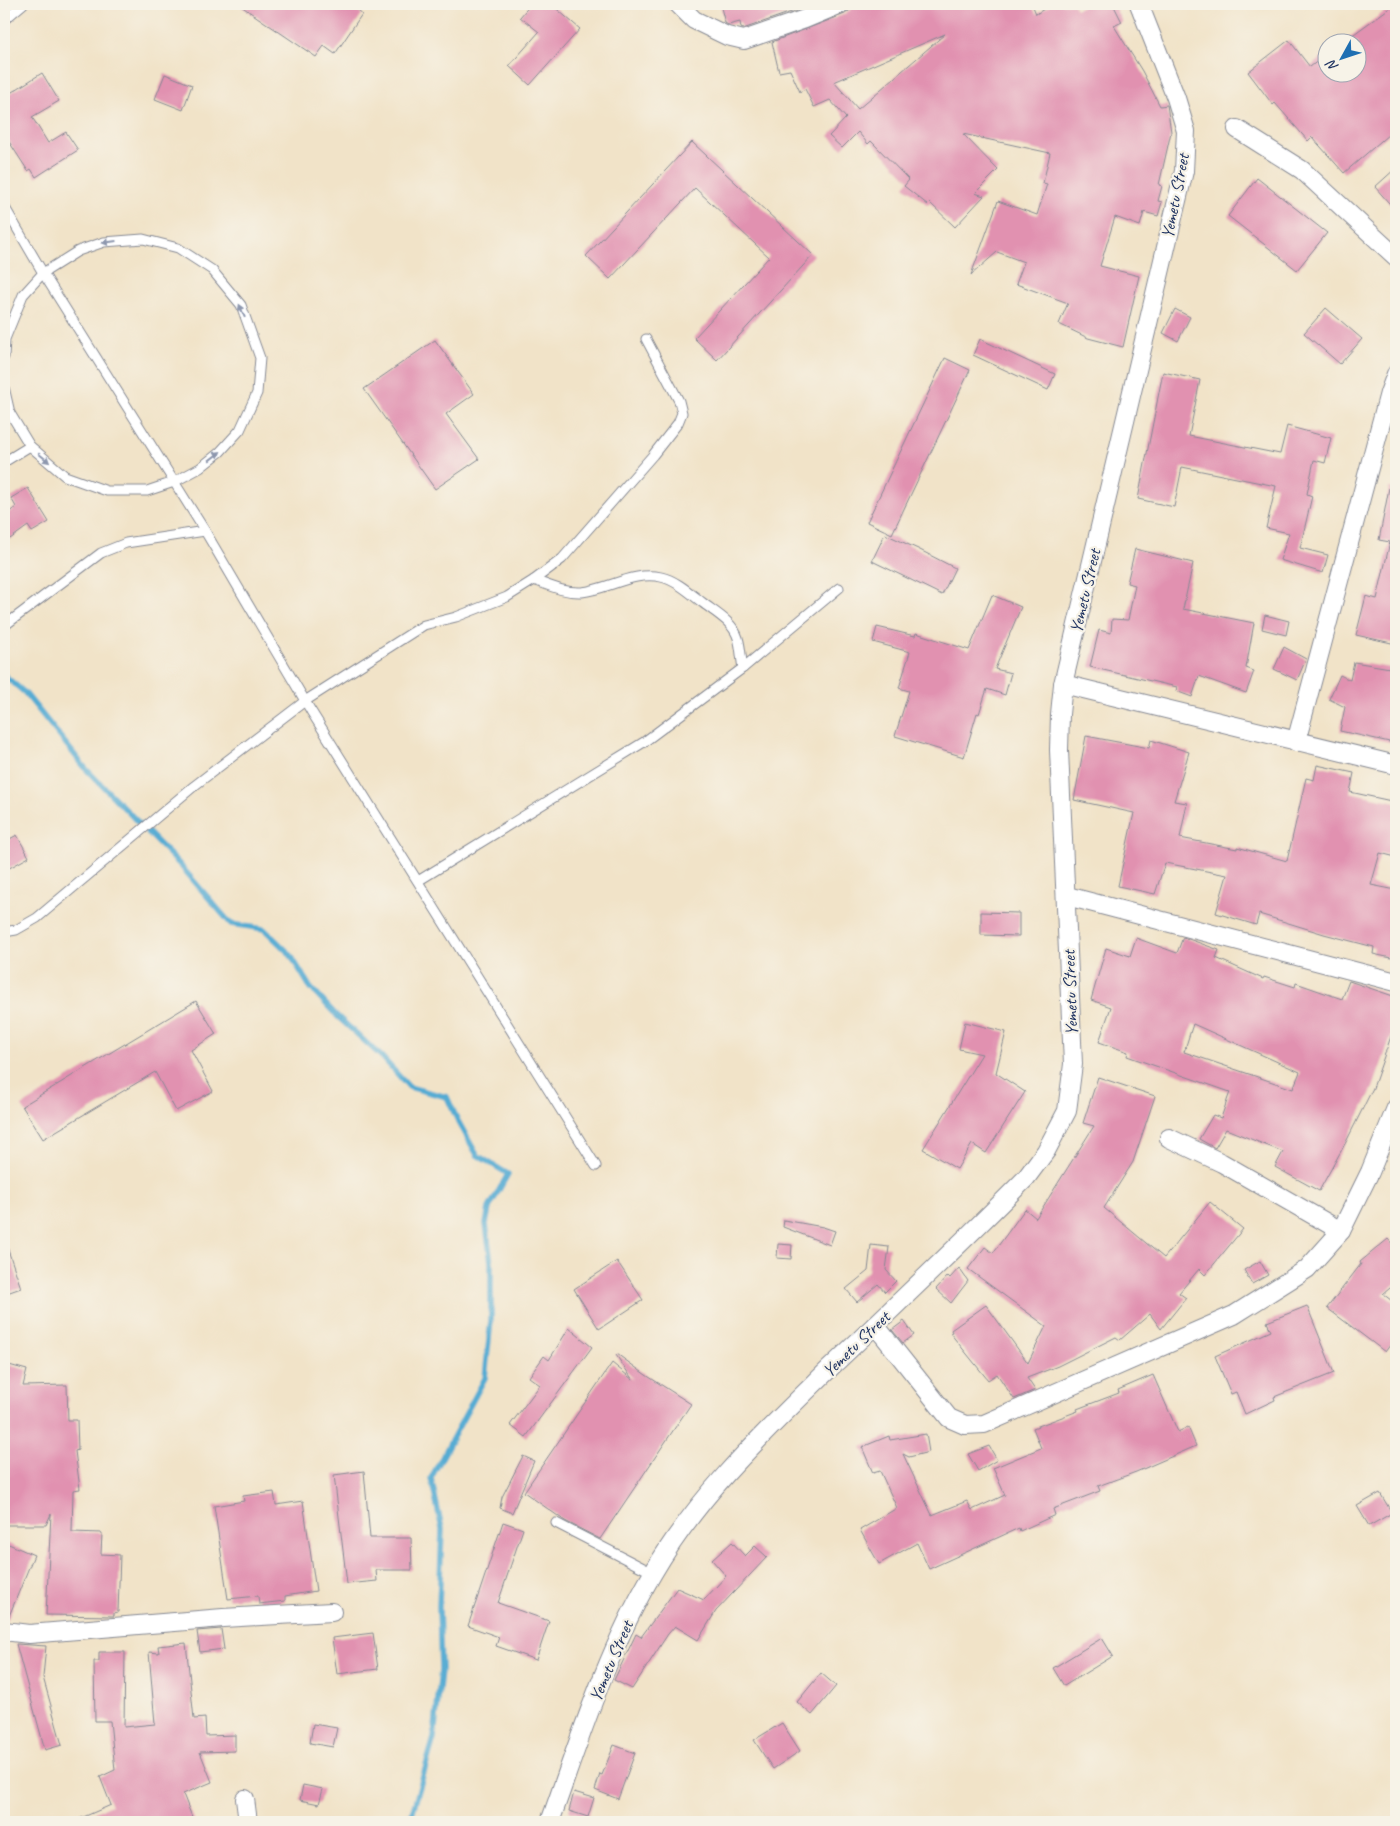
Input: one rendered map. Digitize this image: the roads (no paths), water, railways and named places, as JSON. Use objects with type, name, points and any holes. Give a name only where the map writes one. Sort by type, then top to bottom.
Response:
[{"type":"street","points":[[678,4],[694,20],[728,36],[744,40],[841,4]]},
{"type":"street","name":"Yemetu Street","points":[[550,1822],[616,1643],[653,1572],[687,1521],[724,1476],[793,1404],[1026,1178],[1046,1152],[1067,1111],[1073,1064],[1059,750],[1063,684],[1184,171],[1186,131],[1176,98],[1139,4]]},
{"type":"street","points":[[1237,129],[1302,170],[1396,258]]},
{"type":"street","points":[[1296,742],[1389,393],[1396,374]]},
{"type":"street","points":[[1063,684],[1396,765]]},
{"type":"street","points":[[1067,896],[1396,982]]},
{"type":"street","points":[[875,1326],[949,1418],[965,1425],[984,1424],[1234,1315],[1307,1269],[1341,1231],[1370,1172],[1396,1108]]},
{"type":"street","points":[[1170,1138],[1222,1163],[1341,1231]]},
{"type":"street","points":[[4,1630],[29,1634],[223,1618],[332,1612]]},
{"type":"street","points":[[245,1799],[248,1822]]},
{"type":"lane","points":[[4,20],[23,4]]},
{"type":"lane","points":[[4,206],[205,531],[305,701],[596,1166]]},
{"type":"lane","points":[[4,358],[5,339],[23,295],[44,273],[78,251],[104,242],[143,239],[178,248],[212,270],[241,305],[260,358],[257,393],[240,430],[220,452],[200,468],[174,482],[147,490],[107,491],[65,476],[30,446],[7,415],[4,387]]},
{"type":"lane","points":[[4,932],[16,930],[36,918],[194,786],[305,701],[424,625],[456,617],[507,597],[562,559],[653,455],[678,423],[682,413],[678,401],[646,339]]},
{"type":"lane","points":[[4,462],[30,446]]},
{"type":"lane","points":[[4,626],[102,553],[126,543],[205,531]]},
{"type":"lane","points":[[534,580],[564,591],[584,592],[625,580],[652,576],[667,579],[729,623],[738,637],[743,668]]},
{"type":"lane","points":[[418,881],[644,742],[743,668],[839,588]]},
{"type":"lane","points":[[556,1523],[653,1572]]},
{"type":"waterway","points":[[4,675],[25,693],[86,769],[181,866],[231,924],[264,929],[290,954],[310,987],[337,1016],[382,1057],[409,1087],[447,1097],[477,1155],[508,1174],[489,1208],[486,1224],[491,1263],[491,1320],[485,1378],[431,1478],[442,1529],[439,1607],[441,1670],[434,1738],[408,1822]]}]
